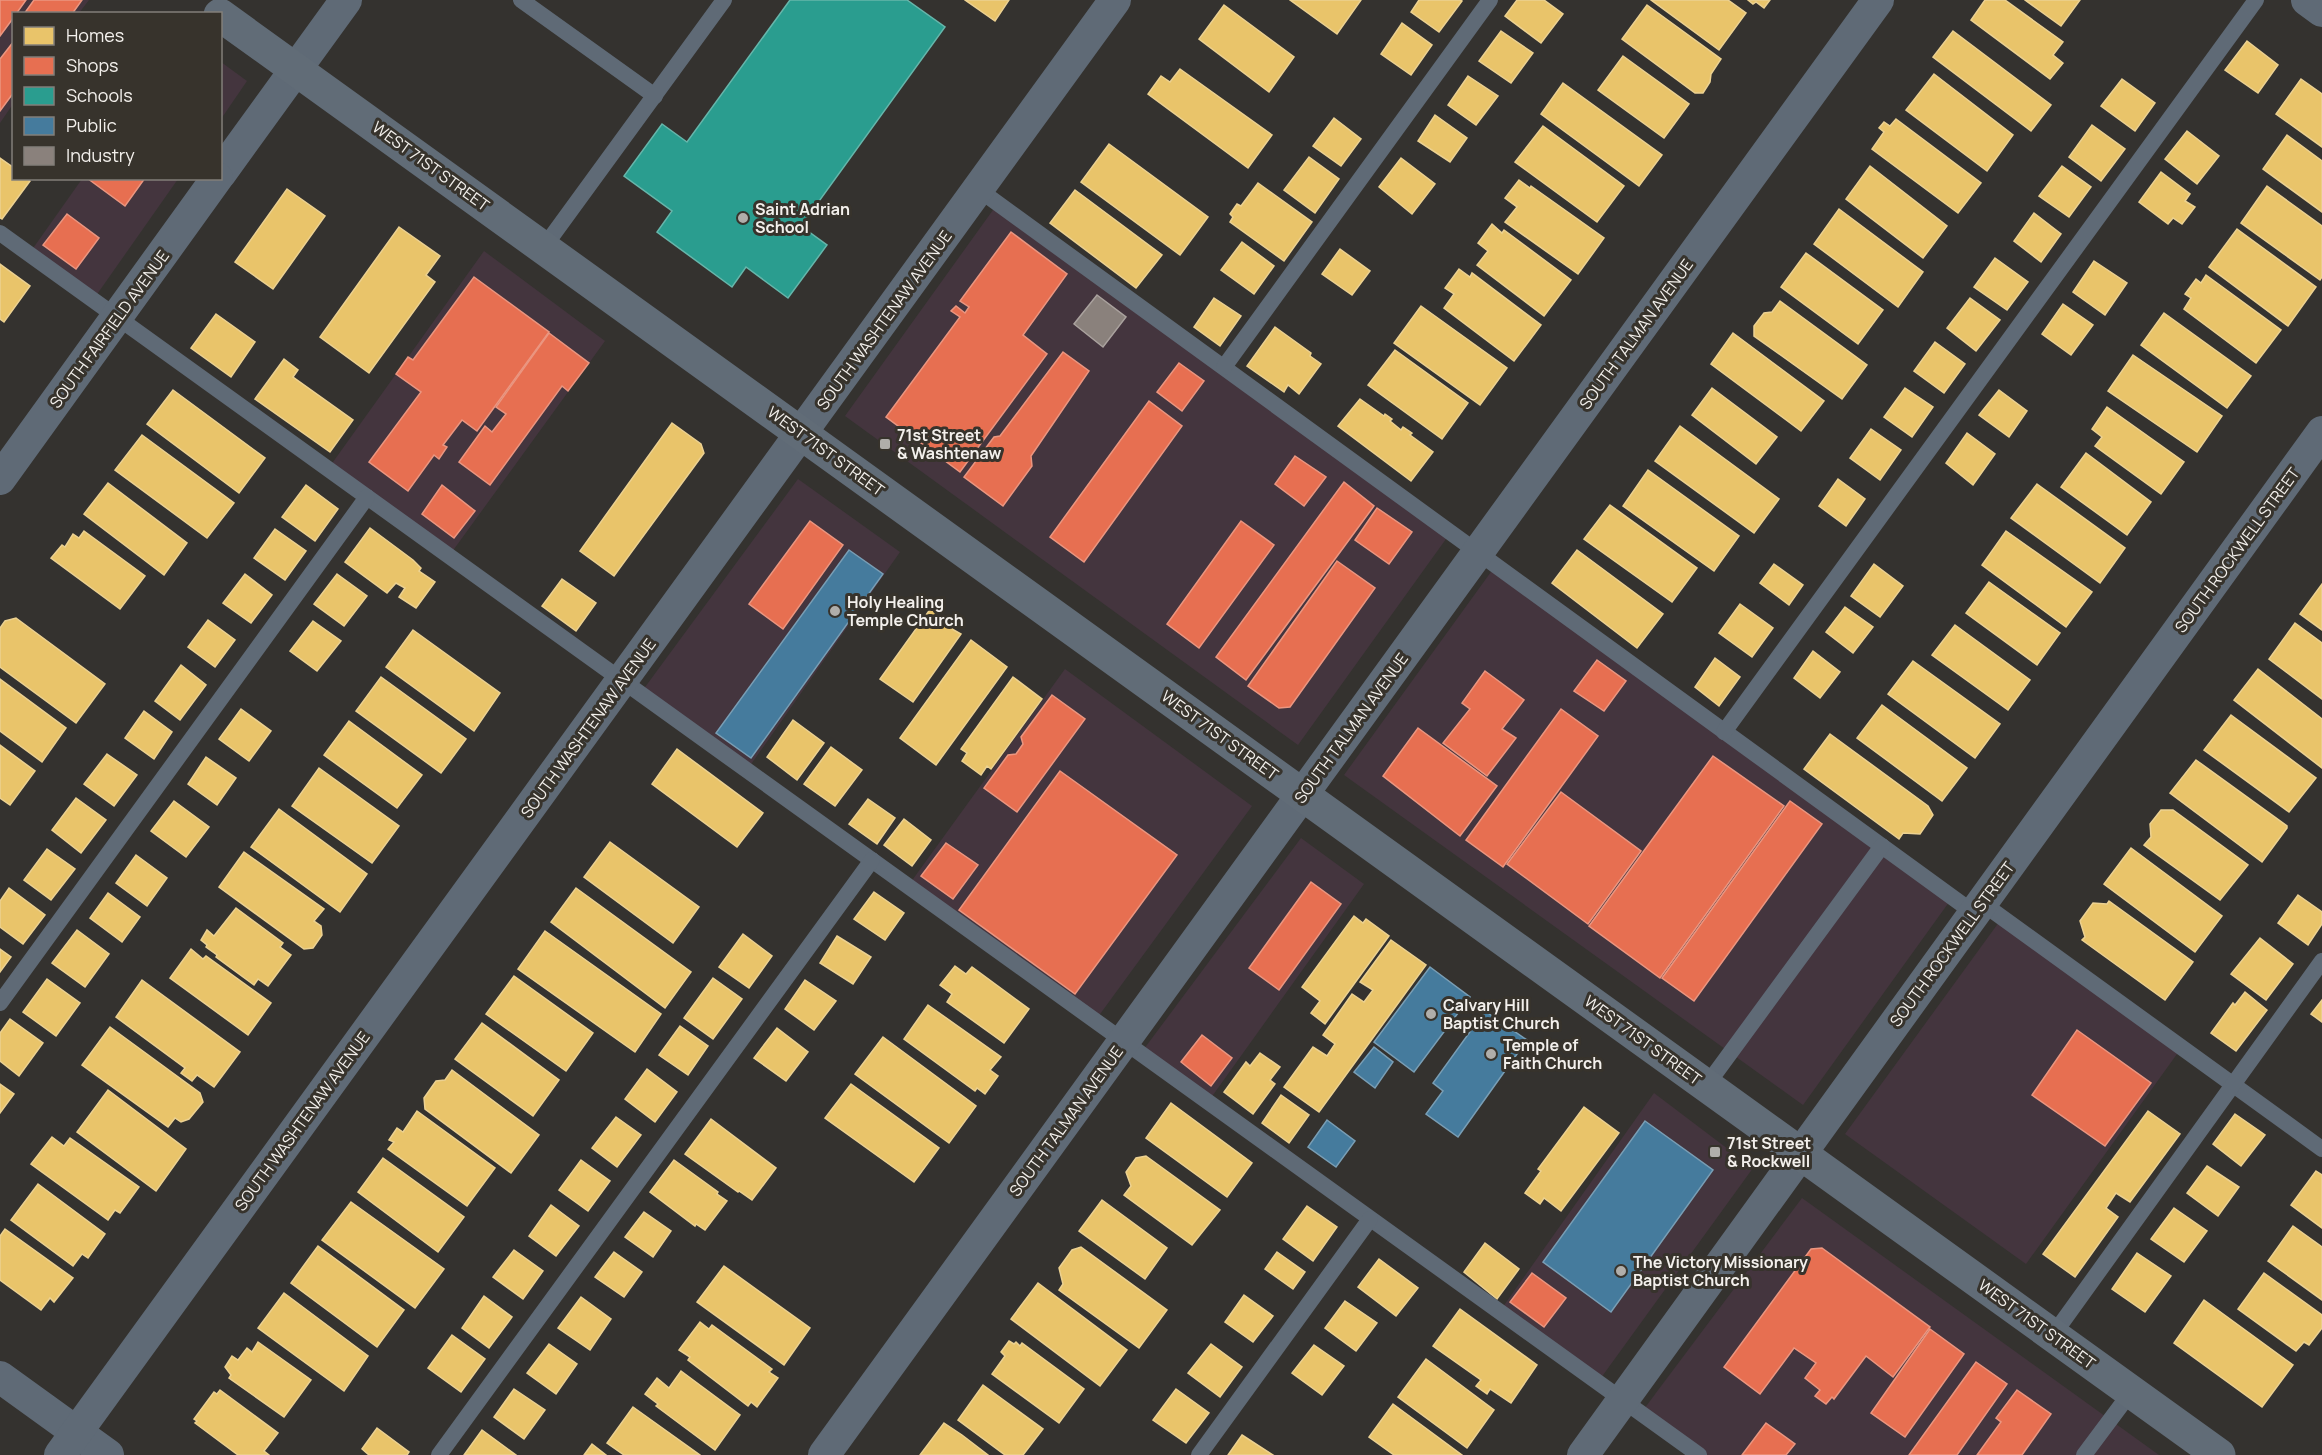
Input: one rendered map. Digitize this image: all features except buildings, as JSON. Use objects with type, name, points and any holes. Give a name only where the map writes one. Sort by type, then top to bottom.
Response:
[{"type":"main road","name":"WEST 71ST STREET","points":[[200,0],[217,12]]},
{"type":"main road","name":"WEST 71ST STREET","points":[[222,15],[2219,1455]]},
{"type":"street","points":[[222,171],[346,0]]},
{"type":"street","name":"SOUTH WASHTENAW AVENUE","points":[[68,1444],[1115,0]]},
{"type":"street","name":"SOUTH TALMAN AVENUE","points":[[824,1455],[1878,0]]},
{"type":"street","points":[[2307,0],[2322,11]]},
{"type":"street","name":"SOUTH FAIRFIELD AVENUE","points":[[0,479],[216,180]]},
{"type":"street","name":"SOUTH ROCKWELL STREET","points":[[1583,1455],[2322,432]]},
{"type":"street","points":[[0,1377],[68,1444],[108,1455]]},
{"type":"lane","points":[[521,0],[655,96]]},
{"type":"lane","points":[[544,247],[724,0]]},
{"type":"lane","points":[[1224,367],[1490,0]]},
{"type":"lane","points":[[1724,732],[2256,0]]},
{"type":"lane","points":[[978,189],[1882,846],[1978,908],[2322,1149]]},
{"type":"lane","points":[[0,233],[1699,1455]]},
{"type":"lane","points":[[0,1003],[367,497]]},
{"type":"lane","points":[[1706,1086],[1882,846]]},
{"type":"lane","points":[[439,1455],[872,860]]},
{"type":"lane","points":[[2053,1335],[2322,961]]},
{"type":"lane","points":[[1199,1455],[1370,1219]]},
{"type":"lane","points":[[2084,1455],[2131,1392]]},
{"type":"shaded area","points":[[0,0],[89,0],[80,12],[12,12],[12,105],[0,123]]},
{"type":"shaded area","points":[[222,63],[247,81],[222,118]]},
{"type":"shaded area","points":[[81,180],[177,180],[93,300],[29,254]]},
{"type":"shaded area","points":[[998,203],[1451,532],[1298,745],[845,416]]},
{"type":"shaded area","points":[[484,251],[605,341],[449,556],[328,469]]},
{"type":"shaded area","points":[[798,479],[900,552],[747,770],[640,694]]},
{"type":"shaded area","points":[[1496,565],[1952,898],[1803,1105],[1344,775]]},
{"type":"shaded area","points":[[1065,669],[1252,806],[1095,1021],[908,886]]},
{"type":"shaded area","points":[[1301,838],[1364,884],[1208,1102],[1141,1053]]},
{"type":"shaded area","points":[[2002,918],[2182,1047],[2026,1264],[1845,1134]]},
{"type":"shaded area","points":[[1654,1093],[1753,1168],[1598,1382],[1500,1311]]},
{"type":"shaded area","points":[[1802,1198],[2159,1455],[1699,1455],[1641,1413]]},
{"type":"place","name":"Saint Adrian School","points":[[743,218]]},
{"type":"place","name":"71st Street & Washtenaw","points":[[885,444]]},
{"type":"place","name":"Holy Healing Temple Church","points":[[835,611]]},
{"type":"place","name":"Calvary Hill Baptist Church","points":[[1431,1014]]},
{"type":"place","name":"Temple of Faith Church","points":[[1491,1054]]},
{"type":"place","name":"71st Street & Rockwell","points":[[1715,1152]]},
{"type":"place","name":"The Victory Missionary Baptist Church","points":[[1621,1271]]}]
